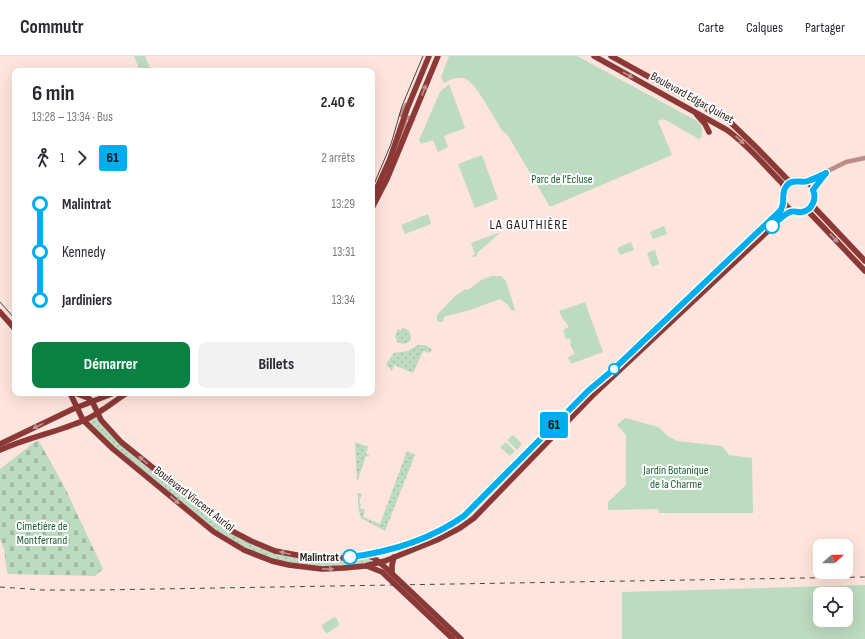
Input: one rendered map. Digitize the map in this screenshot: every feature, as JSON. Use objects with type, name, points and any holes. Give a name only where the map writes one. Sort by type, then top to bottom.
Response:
[{"type":"main road","points":[[375,192],[390,159],[403,116],[429,56]]},
{"type":"main road","points":[[375,202],[387,179],[400,145],[413,119],[438,56]]},
{"type":"main road","name":"Boulevard Edgar Quinet","points":[[594,56],[716,122],[738,138],[777,178],[785,189]]},
{"type":"main road","name":"Boulevard Edgar Quinet","points":[[610,56],[729,121],[787,179],[792,182]]},
{"type":"main road","points":[[684,105],[699,116],[709,132]]},
{"type":"main road","points":[[799,180],[806,182],[813,190],[815,197],[812,205],[806,210],[797,212],[792,211],[784,203],[783,194],[785,189],[792,182],[799,180]]},
{"type":"main road","name":"Boulevard Vincent Auriol","points":[[92,401],[100,412],[108,429],[121,442],[221,524],[260,546],[307,557],[332,559],[366,555],[405,545],[435,533],[464,516],[588,391],[614,369],[781,210],[784,203]]},
{"type":"main road","points":[[812,205],[865,261]]},
{"type":"main road","points":[[806,210],[865,270]]},
{"type":"main road","name":"Boulevard Vincent Auriol","points":[[71,396],[75,408],[83,420],[113,449],[214,532],[244,550],[276,562],[306,568],[332,569],[365,566],[414,550],[454,531],[474,518],[592,396],[741,255],[785,215],[792,211]]},
{"type":"main road","points":[[741,255],[746,247],[746,244]]},
{"type":"main road","points":[[0,312],[12,326]]},
{"type":"main road","points":[[83,396],[92,401]]},
{"type":"main road","points":[[0,444],[75,408],[106,396]]},
{"type":"main road","points":[[0,450],[24,440],[83,420],[100,412],[122,396]]},
{"type":"main road","points":[[382,572],[379,562],[384,550]]},
{"type":"main road","points":[[366,555],[379,562],[461,639]]},
{"type":"main road","points":[[392,574],[394,557]]},
{"type":"main road","points":[[365,566],[382,572],[453,639]]},
{"type":"street","points":[[400,145],[400,140],[405,126],[403,116],[413,119]]},
{"type":"street","points":[[813,190],[826,173],[832,168],[846,162],[865,158]]},
{"type":"street","points":[[806,182],[826,173]]},
{"type":"green space","points":[[134,56],[145,56],[150,68],[139,68]]},
{"type":"green space","name":"Parc de l'Ecluse","points":[[449,56],[577,56],[697,121],[702,128],[701,138],[699,139],[664,119],[658,121],[672,155],[550,207],[507,134],[503,132],[473,85],[464,78],[452,79],[444,83],[441,77]]},
{"type":"green space","points":[[449,84],[465,128],[444,136],[448,147],[438,152],[433,140],[421,144],[419,140],[440,92]]},
{"type":"green space","points":[[482,155],[498,199],[475,208],[458,164]]},
{"type":"green space","points":[[428,214],[431,224],[405,234],[401,225]]},
{"type":"green space","points":[[664,226],[667,234],[653,239],[650,232]]},
{"type":"green space","points":[[501,232],[477,253],[478,254],[475,257],[472,256],[475,254],[471,243]]},
{"type":"green space","points":[[631,242],[634,250],[620,255],[617,248]]},
{"type":"green space","points":[[655,250],[659,264],[652,267],[647,253]]},
{"type":"green space","points":[[492,276],[501,276],[506,281],[515,310],[512,311],[508,305],[500,299],[470,310],[444,317],[443,322],[437,321],[437,315],[455,296],[466,289],[468,290],[481,280]]},
{"type":"green space","points":[[585,302],[603,352],[571,364],[568,357],[575,354],[570,345],[570,338],[566,339],[563,330],[569,327],[559,311]]},
{"type":"green space","points":[[402,328],[407,329],[411,335],[409,342],[403,344],[397,342],[395,336],[398,329],[402,331]]},
{"type":"green space","points":[[418,345],[424,345],[432,349],[430,353],[423,351],[413,373],[394,365],[392,371],[386,364],[394,353],[408,351]]},
{"type":"green space","points":[[97,415],[113,437],[133,456],[214,522],[246,542],[274,553],[300,559],[329,561],[361,558],[372,559],[371,562],[329,566],[288,562],[268,557],[231,540],[201,519],[107,440],[88,421]]},
{"type":"green space","name":"Jardin Botanique de la Charme","points":[[625,418],[658,427],[668,436],[677,441],[722,446],[729,455],[752,458],[753,513],[659,513],[658,509],[608,510],[608,502],[626,485],[626,435],[617,425]]},
{"type":"green space","points":[[513,435],[522,444],[517,450],[507,440]]},
{"type":"green space","name":"Cimetière de Montferrand","points":[[36,441],[39,441],[65,488],[103,569],[95,576],[9,574],[7,572],[4,549],[0,539],[0,469]]},
{"type":"green space","points":[[355,442],[368,447],[366,454],[369,455],[369,457],[366,456],[357,482]]},
{"type":"green space","points":[[506,442],[515,451],[510,456],[500,447]]},
{"type":"green space","points":[[407,451],[415,455],[385,531],[361,518],[359,509],[358,493],[362,494],[359,503],[361,504],[360,508],[365,510],[363,517],[380,524]]},
{"type":"green space","points":[[865,585],[865,639],[622,639],[622,592]]},
{"type":"green space","points":[[334,617],[339,625],[326,633],[322,625]]},
{"type":"tram line","points":[[375,182],[391,144],[402,106],[423,56]]},
{"type":"tram line","points":[[0,302],[12,316]]},
{"type":"railway","points":[[0,587],[43,590],[99,590],[865,577]]},
{"type":"bus line","name":"61","points":[[350,557],[366,555],[416,541],[444,529],[464,516],[588,391],[614,369],[781,210],[784,203],[784,190],[788,185],[799,180],[806,182],[826,173],[816,184],[813,190],[815,197],[810,208],[802,212],[792,211],[772,226]]},
{"type":"place","name":"Malintrat","points":[[350,557]]},
{"type":"district","name":"LA GAUTHIÈRE","points":[[529,224]]}]
